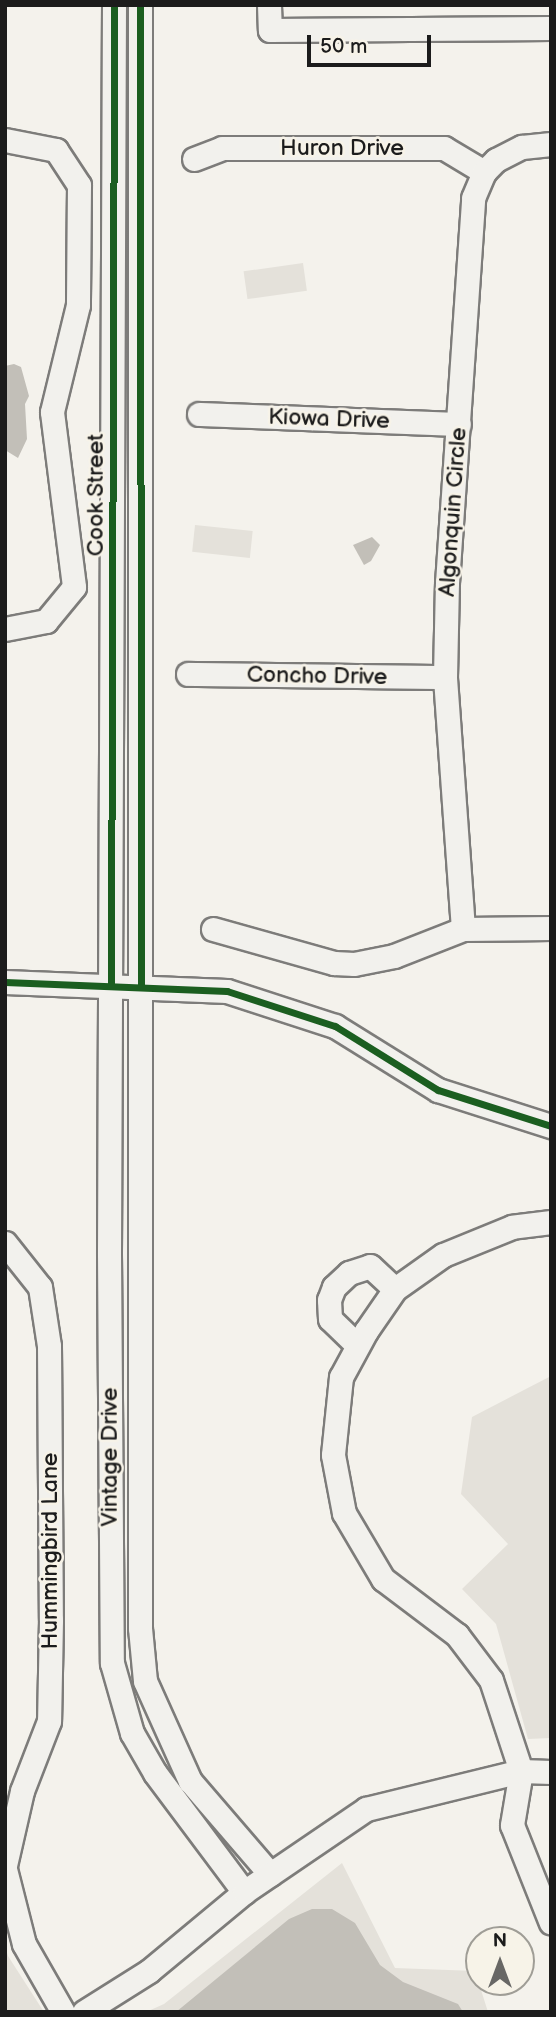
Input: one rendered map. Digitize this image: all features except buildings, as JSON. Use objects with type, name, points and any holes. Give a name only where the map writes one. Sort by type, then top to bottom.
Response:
[{"type":"street","name":"Cook Street","points":[[111,984],[114,5]]},
{"type":"street","name":"Cook Street","points":[[140,5],[141,985]]},
{"type":"street","points":[[269,5],[270,30],[551,28]]},
{"type":"street","points":[[5,140],[56,150],[79,185],[79,198],[78,304],[52,412],[74,587],[47,621],[5,629]]},
{"type":"street","points":[[484,172],[508,152],[551,144]]},
{"type":"street","name":"Huron Drive","points":[[194,159],[222,148],[444,148],[484,172]]},
{"type":"street","name":"Algonquin Circle","points":[[463,929],[445,677],[447,583],[473,198],[484,172]]},
{"type":"street","name":"Kiowa Drive","points":[[199,414],[459,424]]},
{"type":"street","name":"Concho Drive","points":[[188,674],[445,677]]},
{"type":"street","points":[[213,929],[334,963],[354,964],[394,956],[463,929],[551,928]]},
{"type":"street","points":[[5,982],[141,985],[227,991],[335,1026],[438,1090],[551,1126]]},
{"type":"street","name":"Vintage Drive","points":[[111,984],[112,1662],[137,1743],[244,1892]]},
{"type":"street","name":"Vintage Drive","points":[[141,985],[139,1628],[145,1681],[190,1781],[270,1874]]},
{"type":"street","points":[[551,1222],[512,1227],[443,1255],[396,1289],[357,1345],[341,1377],[333,1429],[333,1455],[344,1513],[383,1579],[457,1635],[491,1680],[521,1771],[512,1825],[551,1923]]},
{"type":"street","name":"Hummingbird Lane","points":[[5,1243],[40,1287],[50,1346],[51,1620],[49,1721],[22,1791],[5,1867],[23,1944],[63,2012]]},
{"type":"street","points":[[357,1345],[330,1319],[329,1300],[334,1287],[349,1273],[370,1266],[396,1289]]},
{"type":"street","points":[[84,2012],[149,1971],[244,1892],[366,1808],[521,1771],[551,1772]]},
{"type":"shaded area","points":[[303,263],[307,291],[247,299],[244,271]]},
{"type":"shaded area","points":[[14,364],[21,367],[29,396],[25,404],[27,439],[18,458],[5,450],[5,366]]},
{"type":"shaded area","points":[[195,525],[253,531],[250,558],[192,552]]},
{"type":"shaded area","points":[[372,537],[380,545],[371,561],[364,565],[353,545]]},
{"type":"shaded area","points":[[551,1376],[551,1738],[528,1739],[496,1624],[462,1589],[508,1544],[461,1494],[472,1417]]},
{"type":"shaded area","points":[[342,1863],[395,1968],[465,1971],[465,1996],[483,1996],[488,2012],[146,2012],[164,2004]]},
{"type":"shaded area","points":[[312,1909],[332,1909],[355,1923],[380,1965],[403,1982],[458,2004],[463,2012],[176,2012],[289,1919]]},
{"type":"shaded area","points":[[5,1946],[8,1956],[44,2012],[5,2012]]},
{"type":"cycle path","points":[[111,984],[114,5]]},
{"type":"cycle path","points":[[140,5],[141,985]]},
{"type":"cycle path","points":[[5,982],[227,991],[335,1026],[438,1090],[551,1126]]}]
